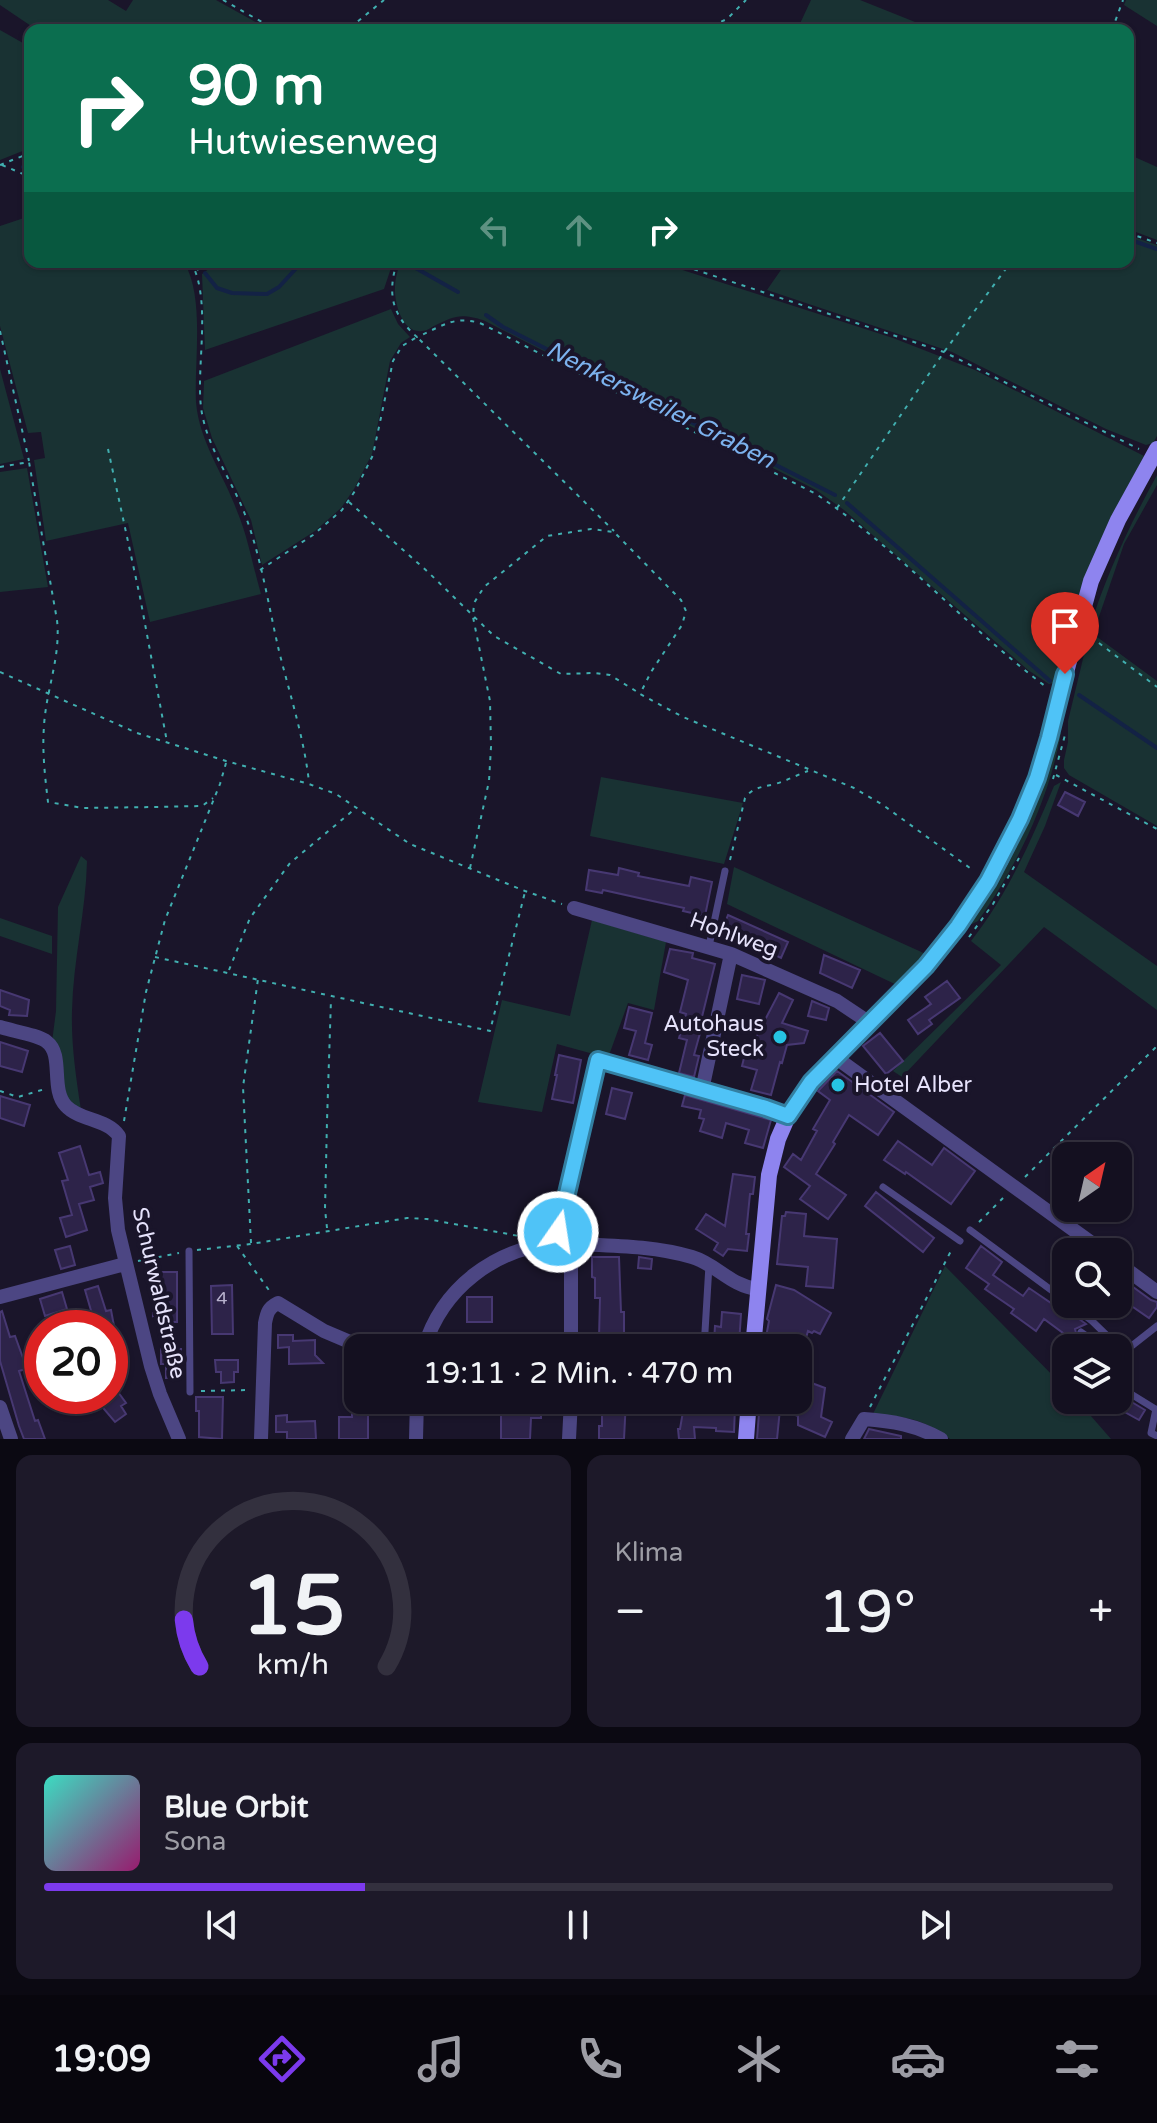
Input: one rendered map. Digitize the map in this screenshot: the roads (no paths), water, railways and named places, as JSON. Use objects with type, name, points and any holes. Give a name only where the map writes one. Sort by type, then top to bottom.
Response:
[{"type":"street","points":[[754,1334],[769,1175],[778,1139],[788,1116],[811,1082],[926,966],[958,926],[1000,861],[1026,805],[1045,752],[1077,627],[1100,559],[1155,452]]},
{"type":"street","name":"Hohlweg","points":[[574,908],[731,954],[837,1001],[870,1023]]},
{"type":"street","points":[[702,1090],[731,954]]},
{"type":"street","name":"Schurwaldstraße","points":[[0,1027],[46,1041],[50,1045],[59,1095],[64,1104],[71,1111],[109,1126],[119,1136],[116,1215],[125,1264],[151,1366],[179,1439]]},
{"type":"street","points":[[835,1057],[1084,1238]]},
{"type":"street","points":[[598,1060],[788,1116]]},
{"type":"street","points":[[564,1244],[570,1334]]},
{"type":"street","points":[[429,1334],[434,1321],[462,1284],[499,1258],[537,1245],[667,1251],[696,1258],[740,1285],[757,1289]]},
{"type":"street","points":[[0,1297],[125,1264]]},
{"type":"street","points":[[1132,1273],[1157,1292]]},
{"type":"street","points":[[261,1439],[265,1323],[271,1307],[278,1303],[344,1340]]},
{"type":"street","points":[[1,1413],[11,1439]]},
{"type":"street","points":[[416,1439],[417,1414]]},
{"type":"street","points":[[569,1439],[570,1414]]},
{"type":"street","points":[[746,1439],[748,1414]]},
{"type":"street","points":[[852,1439],[864,1419],[904,1423],[941,1439]]},
{"type":"lane","points":[[709,946],[725,871]]},
{"type":"lane","points":[[564,1244],[598,1060]]},
{"type":"lane","points":[[883,1187],[960,1241]]},
{"type":"lane","points":[[970,1230],[1052,1291]]},
{"type":"lane","points":[[189,1251],[190,1392]]},
{"type":"lane","points":[[705,1334],[709,1265]]},
{"type":"lane","points":[[1088,1318],[1102,1334]]},
{"type":"lane","points":[[1132,1346],[1157,1326]]},
{"type":"lane","points":[[1132,1394],[1157,1409],[1151,1433],[1157,1436]]},
{"type":"waterway","points":[[1134,241],[1157,249]]},
{"type":"waterway","name":"Nenkersweiler Graben","points":[[205,273],[217,288],[232,293],[267,294],[279,287],[296,268]]},
{"type":"waterway","name":"Nenkersweiler Graben","points":[[416,268],[458,292]]},
{"type":"waterway","name":"Nenkersweiler Graben","points":[[486,315],[503,327],[835,495]]},
{"type":"waterway","name":"Nenkersweiler Graben","points":[[847,503],[1050,681]]},
{"type":"waterway","name":"Nenkersweiler Graben","points":[[1079,695],[1157,748]]},
{"type":"place","name":"Autohaus Steck","points":[[780,1037]]},
{"type":"place","name":"Hotel Alber","points":[[838,1085]]}]
